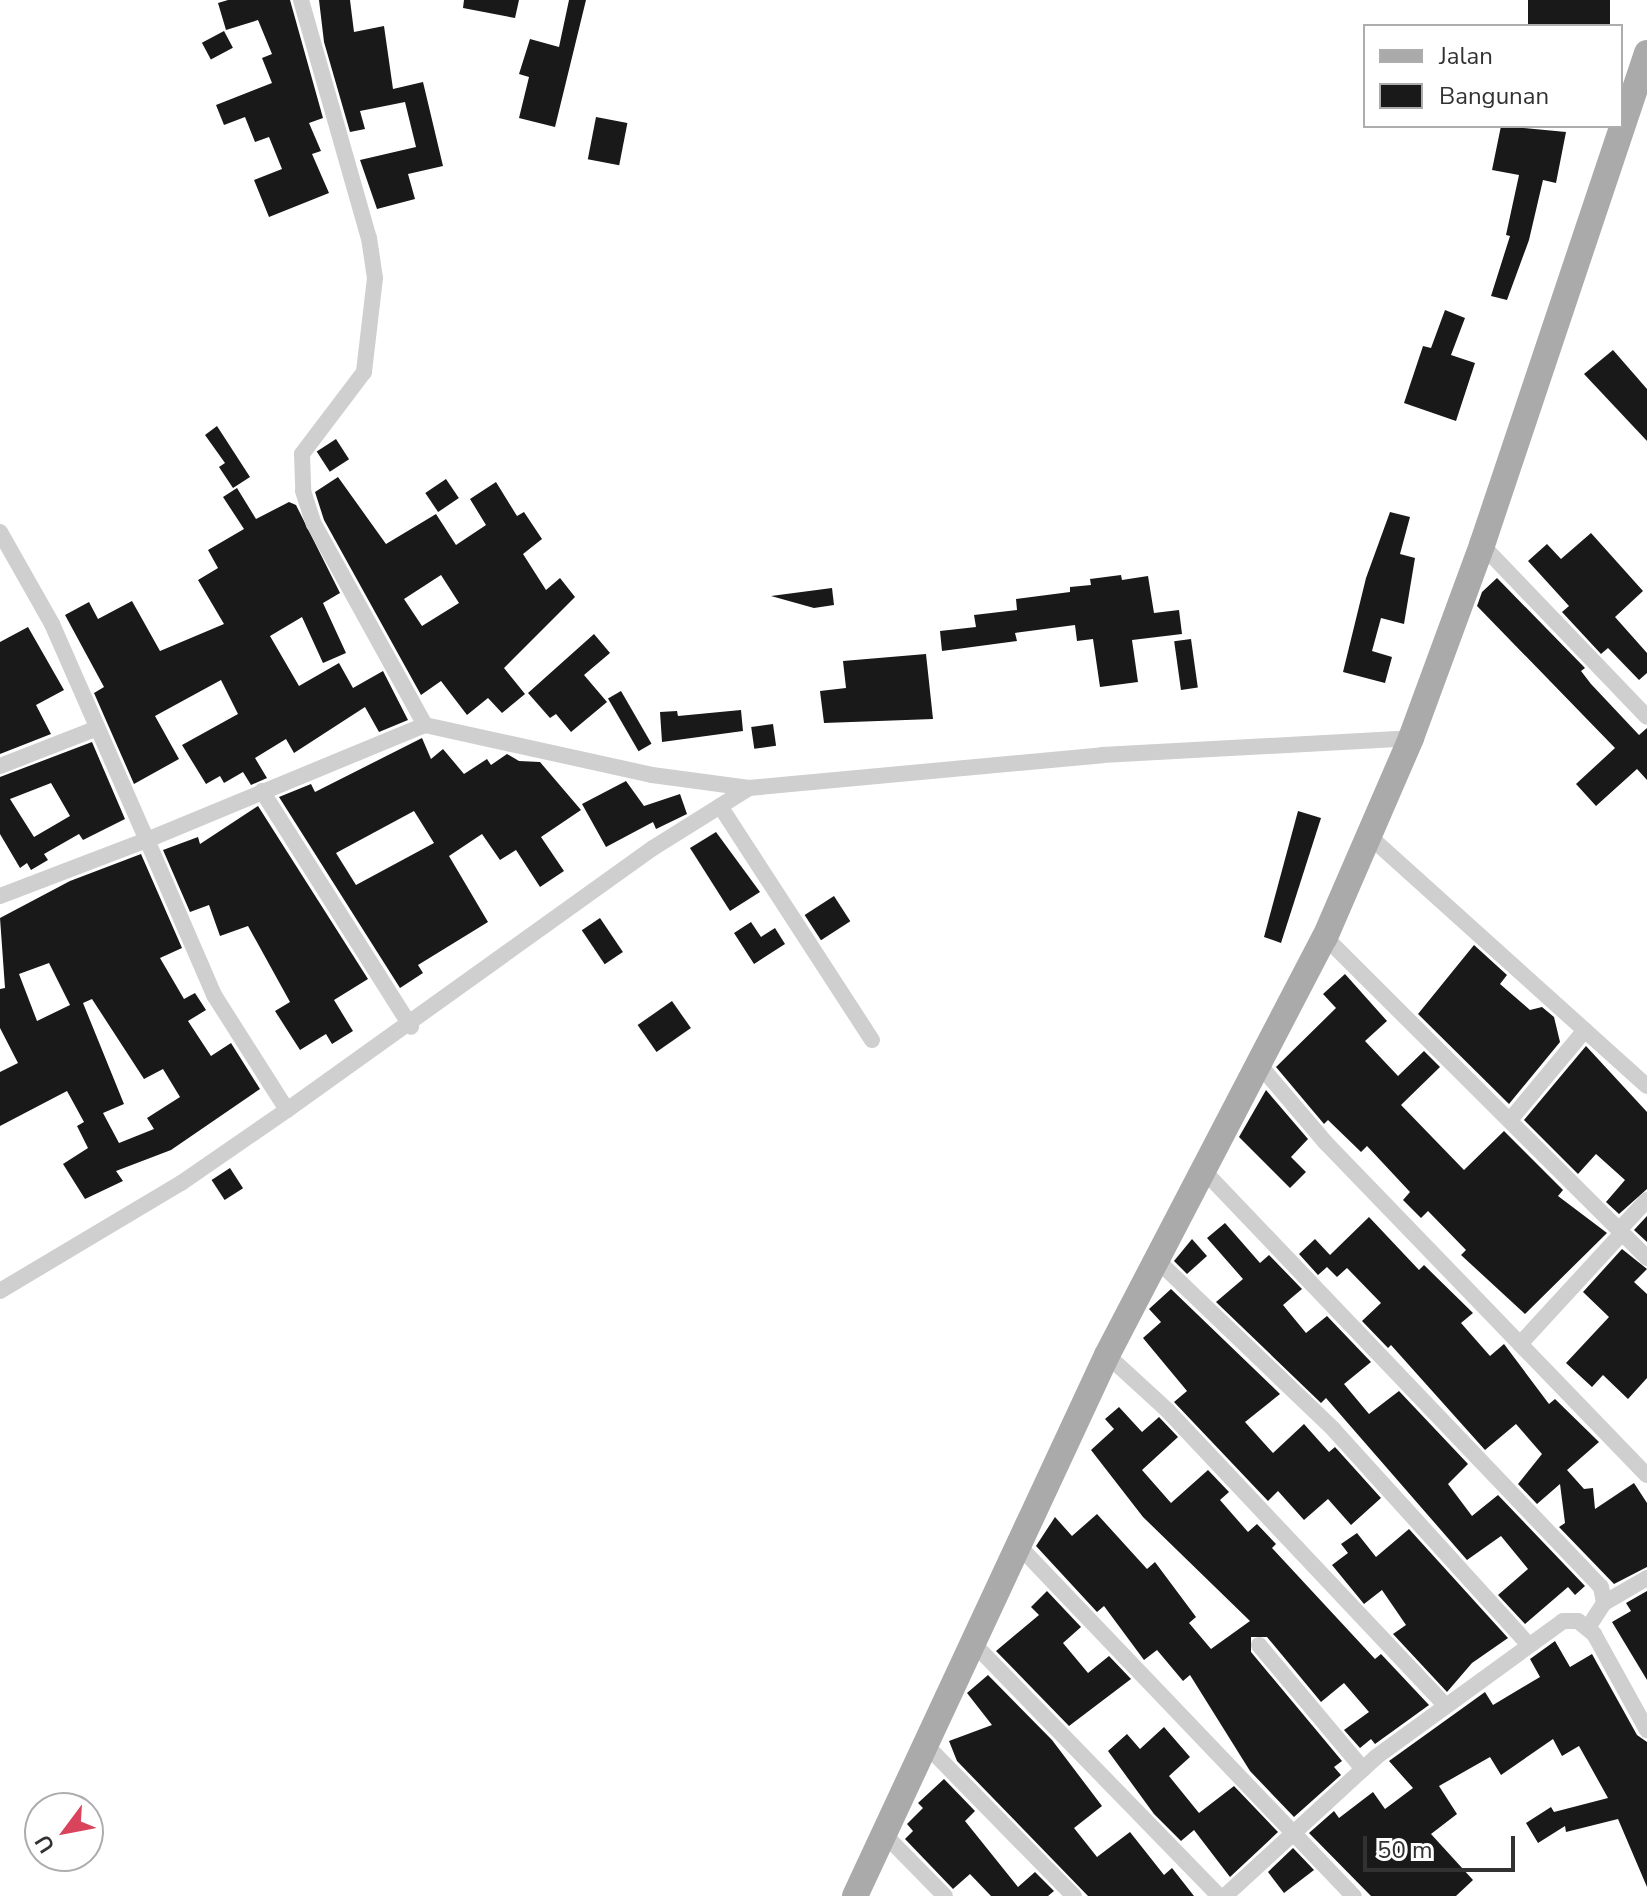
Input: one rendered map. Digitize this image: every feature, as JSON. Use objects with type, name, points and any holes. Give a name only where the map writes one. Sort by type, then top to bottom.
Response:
[{"type":"main road","points":[[1623,125],[1647,53]]},
{"type":"main road","points":[[855,1896],[1107,1355],[1204,1171],[1257,1062],[1325,937],[1411,738],[1482,545],[1622,128]]},
{"type":"street","points":[[301,0],[369,238],[375,278],[364,372],[302,454],[303,491],[314,524],[425,725]]},
{"type":"street","points":[[0,532],[52,624],[95,729],[214,995],[287,1110]]},
{"type":"street","points":[[1482,545],[1647,717]]},
{"type":"street","points":[[0,896],[147,840],[425,725],[652,775],[749,788],[1102,755],[1411,738]]},
{"type":"street","points":[[0,766],[95,729]]},
{"type":"street","points":[[0,1291],[181,1183],[411,1027],[653,848],[749,788]]},
{"type":"street","points":[[262,791],[411,1027]]},
{"type":"street","points":[[720,806],[872,1040]]},
{"type":"street","points":[[1368,835],[1647,1086]]},
{"type":"street","points":[[1325,937],[1647,1258]]},
{"type":"street","points":[[1510,1120],[1585,1030]]},
{"type":"street","points":[[1257,1062],[1325,1142],[1647,1475]]},
{"type":"street","points":[[1204,1171],[1601,1587],[1604,1603]]},
{"type":"street","points":[[1520,1344],[1647,1200]]},
{"type":"street","points":[[1157,1260],[1334,1430],[1528,1644]]},
{"type":"street","points":[[1107,1355],[1167,1410],[1443,1703]]},
{"type":"street","points":[[1018,1545],[1354,1896]]},
{"type":"street","points":[[1588,1628],[1604,1603],[1647,1578]]},
{"type":"street","points":[[973,1643],[1222,1896],[1363,1769],[1443,1703],[1563,1621],[1571,1619],[1588,1628],[1647,1730]]},
{"type":"street","points":[[1259,1645],[1363,1769]]},
{"type":"street","points":[[925,1744],[1074,1896]]},
{"type":"street","points":[[884,1834],[945,1896]]},
{"type":"building","points":[[228,0],[290,0],[323,118],[309,123],[321,151],[312,154],[329,193],[269,217],[254,180],[282,169],[269,137],[255,142],[245,117],[224,125],[216,105],[272,83],[262,58],[272,54],[258,20],[226,30],[218,3]]},
{"type":"building","points":[[319,0],[350,0],[354,32],[384,26],[393,89],[423,82],[443,166],[408,174],[415,199],[377,209],[360,160],[416,147],[405,102],[360,111],[365,129],[350,132],[324,42]]},
{"type":"building","points":[[464,0],[519,0],[515,18],[463,8]]},
{"type":"building","points":[[569,0],[586,0],[555,127],[519,118],[529,77],[519,74],[530,39],[559,47]]},
{"type":"building","points":[[1528,0],[1610,0],[1610,24],[1528,24]]},
{"type":"building","points":[[224,31],[233,48],[211,60],[202,43]]},
{"type":"building","points":[[596,117],[627,123],[619,165],[588,159]]},
{"type":"building","points":[[1501,128],[1566,132],[1556,183],[1543,180],[1529,240],[1507,300],[1491,296],[1510,236],[1506,235],[1519,175],[1492,170]]},
{"type":"building","points":[[1445,310],[1465,318],[1451,355],[1475,363],[1456,421],[1404,403],[1423,346],[1431,348]]},
{"type":"building","points":[[1613,350],[1647,389],[1647,441],[1584,374]]},
{"type":"building","points":[[217,426],[250,477],[233,488],[219,467],[225,463],[205,435]]},
{"type":"building","points":[[336,439],[349,459],[330,472],[317,452]]},
{"type":"building","points":[[338,477],[386,544],[436,514],[456,545],[486,525],[470,499],[496,482],[517,516],[524,512],[542,539],[523,554],[546,590],[560,578],[575,597],[504,668],[525,694],[502,713],[488,698],[467,715],[441,681],[421,695],[324,520],[315,492]],"holes":[[[441,575],[459,603],[422,626],[404,599]]]},
{"type":"building","points":[[446,479],[459,498],[438,512],[425,493]]},
{"type":"building","points":[[237,488],[256,519],[289,502],[296,505],[340,593],[323,603],[346,653],[323,663],[302,617],[270,636],[299,686],[339,663],[353,688],[383,671],[408,720],[379,732],[365,707],[294,753],[286,739],[255,758],[267,778],[251,785],[243,772],[224,783],[220,776],[206,784],[182,745],[238,714],[221,680],[155,716],[179,759],[134,784],[94,693],[104,687],[65,615],[89,602],[98,619],[132,601],[160,651],[224,624],[198,580],[218,568],[208,550],[244,529],[223,497]]},
{"type":"building","points":[[1390,512],[1410,517],[1400,554],[1415,558],[1404,624],[1381,618],[1372,651],[1392,657],[1385,683],[1343,672],[1366,578]]},
{"type":"building","points":[[1591,533],[1643,591],[1615,617],[1647,653],[1647,673],[1639,680],[1608,648],[1601,654],[1562,612],[1569,606],[1528,561],[1547,544],[1561,559]]},
{"type":"building","points":[[1121,575],[1122,580],[1148,576],[1154,613],[1179,610],[1182,634],[1132,640],[1138,682],[1100,687],[1093,639],[1077,641],[1075,625],[1015,633],[1017,641],[942,651],[940,631],[976,627],[974,615],[1017,610],[1016,599],[1070,592],[1070,587],[1091,585],[1090,579]]},
{"type":"building","points":[[1497,578],[1585,668],[1581,671],[1591,684],[1639,735],[1647,728],[1647,780],[1637,769],[1596,806],[1576,784],[1615,748],[1477,606],[1482,592]]},
{"type":"building","points":[[832,588],[834,605],[814,608],[771,596]]},
{"type":"building","points":[[28,627],[64,690],[36,705],[51,734],[0,754],[0,642]]},
{"type":"building","points":[[594,634],[610,653],[584,675],[607,702],[571,732],[556,714],[550,718],[528,693]]},
{"type":"building","points":[[1191,639],[1198,688],[1181,690],[1174,641]]},
{"type":"building","points":[[926,654],[933,719],[824,723],[820,691],[846,688],[843,661]]},
{"type":"building","points":[[621,691],[652,744],[639,751],[608,698]]},
{"type":"building","points":[[741,710],[743,731],[662,742],[660,712],[677,711],[678,716]]},
{"type":"building","points":[[773,724],[776,746],[754,749],[751,727]]},
{"type":"building","points":[[422,738],[431,759],[443,749],[464,774],[487,759],[491,765],[507,754],[519,761],[540,762],[581,810],[541,837],[564,871],[540,887],[516,850],[500,860],[482,834],[449,856],[488,922],[418,965],[423,973],[400,988],[279,797],[311,784],[315,792]],"holes":[[[414,811],[434,843],[356,885],[336,853]]]},
{"type":"building","points":[[92,742],[125,819],[83,840],[79,834],[44,854],[48,860],[31,870],[27,863],[20,868],[0,834],[0,777]],"holes":[[[51,783],[70,816],[34,837],[10,799]]]},
{"type":"building","points":[[626,781],[644,806],[680,794],[687,814],[656,829],[653,822],[606,847],[582,804]]},
{"type":"building","points":[[258,806],[368,979],[334,1000],[353,1031],[332,1044],[326,1034],[300,1050],[275,1011],[290,1002],[248,926],[220,936],[209,905],[190,912],[163,850],[198,837],[200,844]]},
{"type":"building","points":[[1298,811],[1321,818],[1281,943],[1264,937]]},
{"type":"building","points":[[716,832],[760,892],[730,911],[690,848]]},
{"type":"building","points":[[141,854],[182,948],[160,958],[184,999],[195,993],[206,1010],[188,1021],[211,1056],[231,1043],[260,1089],[171,1150],[116,1171],[123,1181],[85,1199],[63,1164],[88,1148],[77,1126],[84,1122],[67,1091],[0,1126],[0,1072],[18,1063],[0,1028],[0,989],[5,988],[0,918],[70,881]],"holes":[[[49,963],[70,1005],[37,1021],[19,974]],[[92,999],[144,1079],[163,1069],[180,1097],[147,1118],[154,1129],[119,1143],[103,1113],[124,1104],[83,1003]]]},
{"type":"building","points":[[834,896],[850,921],[821,940],[805,915]]},
{"type":"building","points":[[600,918],[623,952],[605,964],[582,930]]},
{"type":"building","points":[[751,922],[761,937],[775,928],[785,944],[754,964],[734,933]]},
{"type":"building","points":[[1474,945],[1507,975],[1500,984],[1530,1010],[1542,1007],[1554,1017],[1560,1042],[1509,1104],[1418,1014]]},
{"type":"building","points":[[1345,974],[1387,1021],[1365,1041],[1398,1076],[1424,1051],[1440,1067],[1401,1105],[1464,1170],[1504,1131],[1563,1190],[1558,1196],[1607,1233],[1525,1314],[1461,1255],[1466,1250],[1428,1211],[1421,1218],[1403,1200],[1410,1192],[1367,1146],[1361,1152],[1328,1120],[1324,1124],[1276,1067],[1336,1008],[1323,994]]},
{"type":"building","points":[[672,1001],[691,1028],[657,1052],[638,1025]]},
{"type":"building","points":[[1586,1046],[1647,1112],[1647,1189],[1619,1214],[1606,1202],[1625,1180],[1596,1154],[1578,1174],[1524,1120]]},
{"type":"building","points":[[1266,1090],[1308,1139],[1291,1157],[1306,1172],[1290,1188],[1239,1137]]},
{"type":"building","points":[[230,1168],[243,1188],[225,1200],[212,1180]]},
{"type":"building","points":[[1647,1216],[1647,1242],[1634,1230]]},
{"type":"building","points":[[1369,1217],[1419,1270],[1424,1265],[1473,1313],[1461,1323],[1490,1356],[1504,1344],[1549,1404],[1555,1399],[1599,1442],[1567,1470],[1584,1489],[1593,1488],[1595,1509],[1634,1483],[1647,1503],[1647,1567],[1614,1584],[1559,1527],[1565,1523],[1560,1484],[1537,1504],[1518,1484],[1542,1454],[1516,1424],[1485,1450],[1391,1345],[1388,1348],[1362,1321],[1381,1303],[1347,1268],[1337,1277],[1327,1267],[1318,1275],[1299,1254],[1315,1239],[1330,1255]]},
{"type":"building","points":[[1225,1223],[1260,1263],[1269,1255],[1302,1289],[1283,1305],[1306,1333],[1327,1316],[1371,1362],[1344,1384],[1369,1414],[1399,1391],[1468,1464],[1448,1484],[1472,1516],[1498,1495],[1585,1586],[1575,1595],[1568,1587],[1525,1624],[1498,1595],[1528,1569],[1501,1536],[1467,1560],[1326,1398],[1321,1403],[1216,1302],[1243,1279],[1207,1238]]},
{"type":"building","points":[[1192,1239],[1207,1256],[1187,1274],[1174,1261]]},
{"type":"building","points":[[1622,1249],[1647,1269],[1634,1282],[1647,1294],[1647,1378],[1628,1399],[1603,1375],[1592,1387],[1566,1363],[1609,1317],[1583,1292]]},
{"type":"building","points":[[1171,1289],[1280,1394],[1245,1422],[1273,1453],[1304,1424],[1329,1452],[1335,1447],[1381,1498],[1351,1525],[1328,1499],[1304,1520],[1278,1491],[1268,1501],[1174,1402],[1187,1391],[1143,1338],[1161,1322],[1149,1309]]},
{"type":"building","points":[[1119,1407],[1142,1432],[1159,1417],[1178,1437],[1142,1470],[1171,1503],[1208,1470],[1229,1492],[1220,1500],[1248,1532],[1257,1524],[1276,1544],[1272,1548],[1375,1659],[1381,1654],[1429,1705],[1375,1744],[1371,1739],[1360,1748],[1344,1730],[1369,1712],[1344,1683],[1321,1702],[1267,1637],[1251,1637],[1251,1652],[1342,1761],[1334,1767],[1341,1775],[1294,1817],[1250,1771],[1190,1675],[1183,1681],[1157,1650],[1144,1660],[1104,1606],[1097,1612],[1036,1546],[1055,1517],[1072,1536],[1097,1514],[1147,1569],[1155,1562],[1196,1617],[1189,1623],[1211,1649],[1250,1621],[1143,1517],[1091,1450],[1114,1429],[1105,1419]]},
{"type":"building","points":[[1409,1529],[1508,1638],[1472,1663],[1447,1692],[1393,1634],[1406,1625],[1382,1590],[1364,1604],[1332,1565],[1348,1553],[1341,1544],[1357,1533],[1376,1557]]},
{"type":"building","points":[[1047,1591],[1081,1627],[1063,1643],[1088,1673],[1109,1656],[1131,1679],[1069,1726],[996,1651],[1039,1615],[1031,1607]]},
{"type":"building","points":[[1647,1591],[1647,1680],[1612,1622],[1631,1611],[1626,1603]]},
{"type":"building","points":[[1555,1641],[1570,1667],[1592,1654],[1637,1735],[1647,1742],[1647,1887],[1618,1819],[1566,1832],[1565,1826],[1538,1843],[1526,1823],[1551,1807],[1554,1812],[1608,1798],[1579,1746],[1562,1756],[1553,1739],[1501,1775],[1490,1757],[1439,1786],[1457,1814],[1431,1834],[1473,1880],[1456,1896],[1371,1896],[1309,1833],[1334,1811],[1339,1818],[1373,1792],[1385,1809],[1413,1788],[1389,1761],[1485,1692],[1493,1705],[1540,1677],[1530,1659]]},
{"type":"building","points":[[988,1675],[1052,1740],[1102,1806],[1074,1828],[1097,1857],[1130,1832],[1164,1875],[1172,1868],[1194,1896],[1088,1896],[957,1761],[949,1741],[992,1725],[967,1693]]},
{"type":"building","points":[[1164,1727],[1190,1757],[1169,1776],[1199,1813],[1234,1786],[1278,1832],[1230,1877],[1194,1830],[1181,1841],[1154,1814],[1108,1751],[1127,1734],[1140,1749]]},
{"type":"building","points":[[944,1779],[975,1811],[965,1821],[1018,1887],[1035,1872],[1054,1891],[1048,1896],[991,1896],[970,1874],[953,1889],[905,1839],[913,1831],[907,1824],[923,1808],[918,1803]]},
{"type":"building","points":[[1293,1848],[1314,1870],[1284,1893],[1268,1872]]}]
